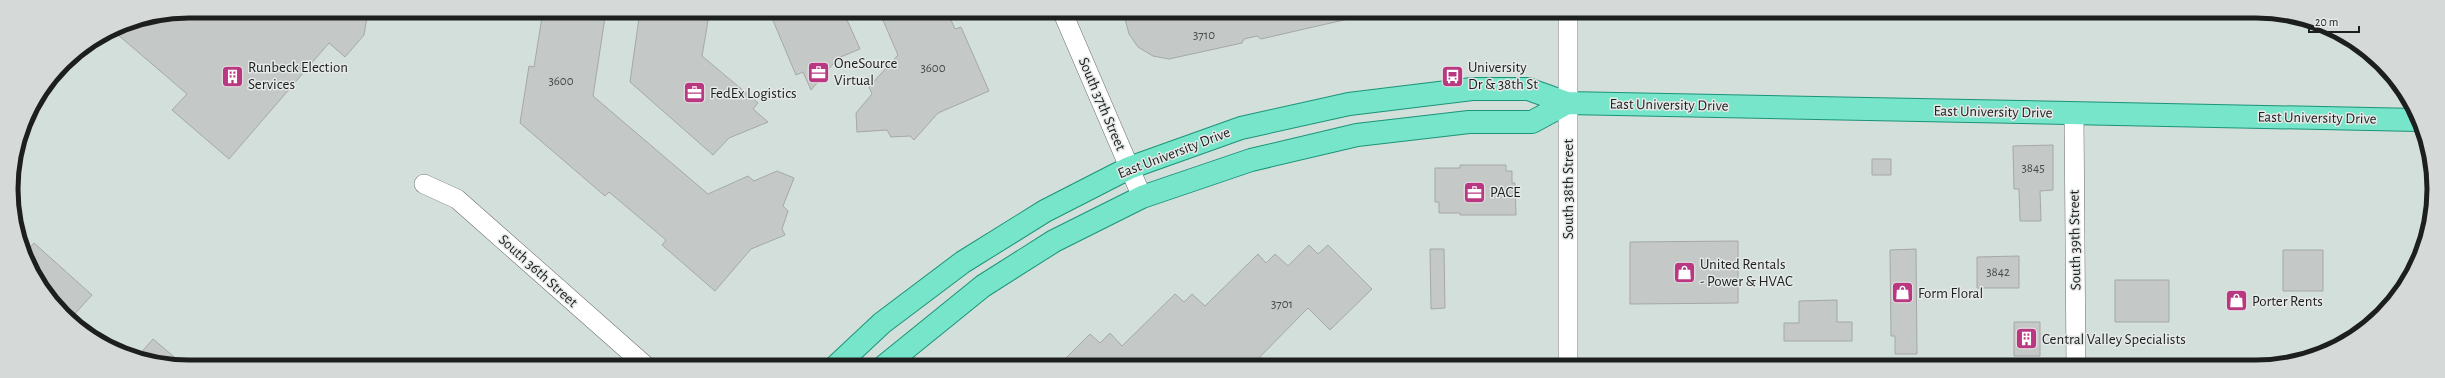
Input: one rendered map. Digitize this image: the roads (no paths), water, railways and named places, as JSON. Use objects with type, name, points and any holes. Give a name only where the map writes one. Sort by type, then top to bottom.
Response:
[{"type":"main road","name":"East University Drive","points":[[842,360],[882,323],[963,262],[1044,211],[1129,168],[1241,128],[1349,104],[1472,89],[1528,89],[1567,103],[2412,120]]},
{"type":"main road","name":"East University Drive","points":[[892,360],[983,286],[1054,241],[1142,198],[1251,160],[1357,135],[1469,122],[1532,122],[1567,103]]},
{"type":"street","name":"South 37th Street","points":[[1065,18],[1142,198]]},
{"type":"street","name":"South 38th Street","points":[[1568,18],[1568,360]]},
{"type":"street","name":"South 39th Street","points":[[2074,114],[2076,360]]},
{"type":"street","name":"South 36th Street","points":[[424,184],[457,199],[639,360]]},
{"type":"place","name":"OneSource Virtual","points":[[819,72]]},
{"type":"place","name":"Runbeck Election Services","points":[[233,76]]},
{"type":"place","name":"University Dr & 38th St","points":[[1452,76]]},
{"type":"place","name":"FedEx Logistics","points":[[694,93]]},
{"type":"place","name":"PACE","points":[[1475,192]]},
{"type":"place","name":"United Rentals - Power & HVAC","points":[[1684,273]]},
{"type":"place","name":"Form Floral","points":[[1903,293]]},
{"type":"place","name":"Porter Rents","points":[[2236,301]]},
{"type":"place","name":"Central Valley Specialists","points":[[2027,339]]}]
